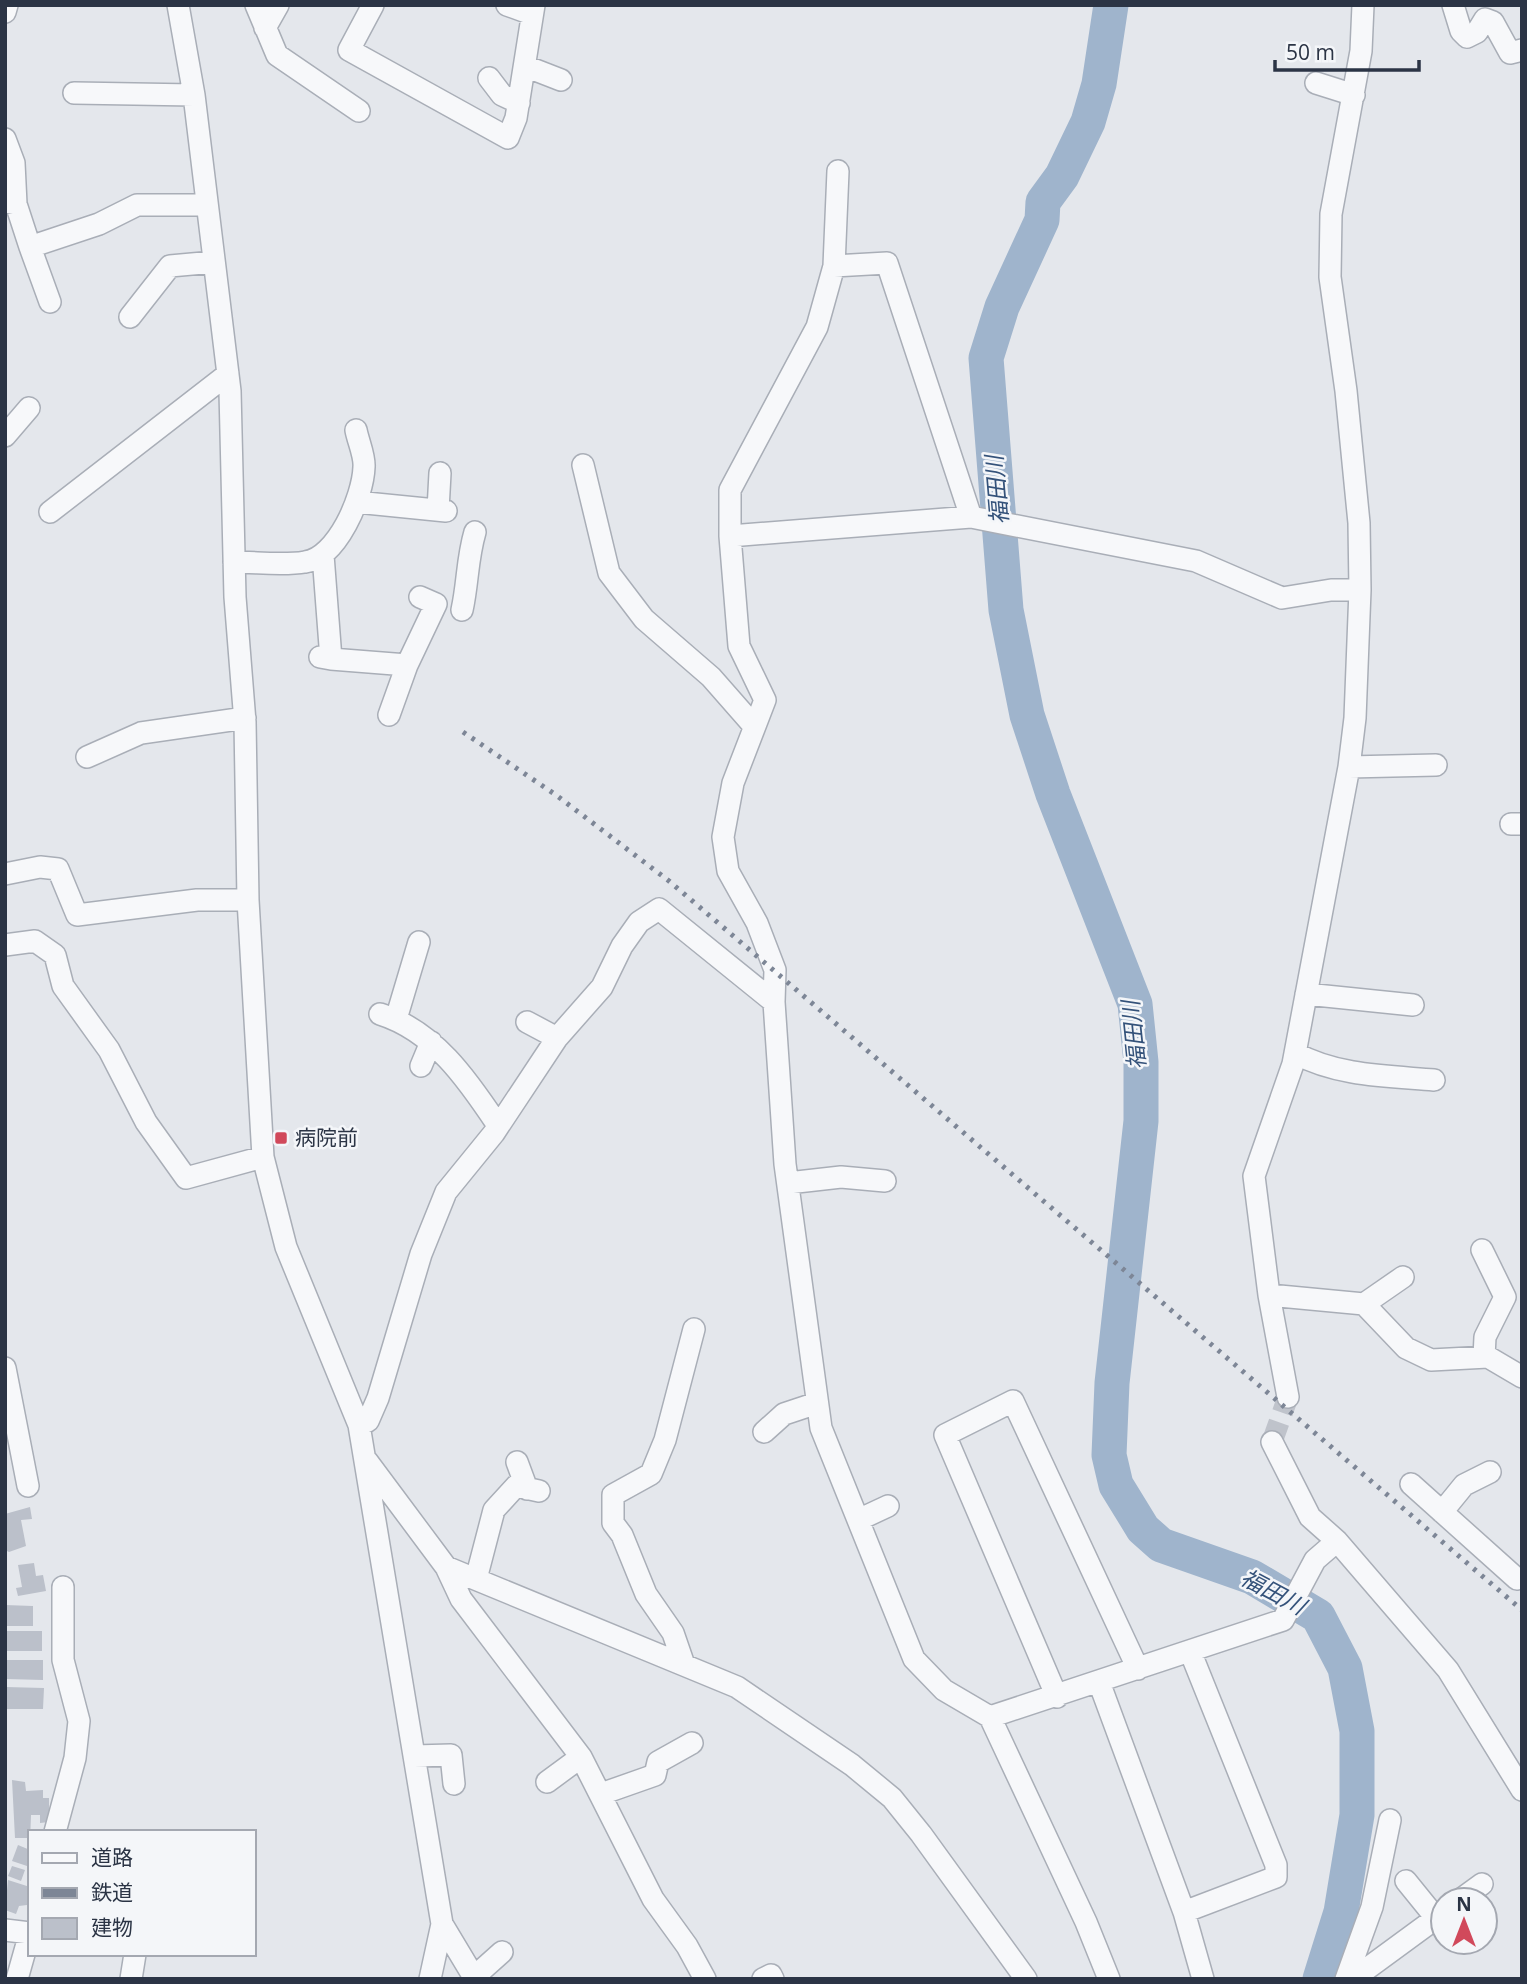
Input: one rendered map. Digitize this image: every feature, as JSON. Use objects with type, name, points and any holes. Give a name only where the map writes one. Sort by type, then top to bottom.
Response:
[{"type":"street","points":[[5,12],[7,5]]},
{"type":"street","points":[[178,5],[194,95],[228,374],[234,562],[244,718],[248,900],[263,1157],[286,1247],[359,1425],[442,1924],[474,1978],[502,1952]]},
{"type":"street","points":[[256,5],[277,55],[359,111]]},
{"type":"street","points":[[265,27],[278,5]]},
{"type":"street","points":[[373,5],[349,50],[508,138],[519,103],[533,10],[507,5]]},
{"type":"street","points":[[1288,1397],[1269,1295],[1254,1176],[1295,1053],[1349,767],[1355,718],[1360,590],[1359,523],[1346,391],[1329,277],[1331,215],[1361,51],[1363,5]]},
{"type":"street","points":[[1453,5],[1461,31],[1467,37],[1477,32],[1485,19],[1493,22],[1510,53],[1522,50]]},
{"type":"street","points":[[524,66],[561,80]]},
{"type":"street","points":[[489,78],[502,94],[519,103]]},
{"type":"street","points":[[1315,83],[1353,94]]},
{"type":"street","points":[[74,93],[194,95]]},
{"type":"street","points":[[5,139],[14,163],[11,203],[50,302]]},
{"type":"street","points":[[838,171],[834,265],[817,327],[730,490],[730,536],[738,646],[765,700],[733,783],[723,836],[728,871],[757,923],[775,970],[774,1002],[788,1183],[821,1428],[914,1658],[944,1690],[990,1717],[1086,1922],[1109,1979]]},
{"type":"street","points":[[30,247],[99,224],[136,205],[207,205]]},
{"type":"street","points":[[130,317],[170,266],[214,262]]},
{"type":"street","points":[[834,265],[887,263],[971,517]]},
{"type":"street","points":[[50,512],[228,374]]},
{"type":"street","points":[[5,436],[29,408]]},
{"type":"street","points":[[234,562],[306,562],[323,555],[339,536],[356,502],[364,466],[356,430]]},
{"type":"street","points":[[583,465],[609,573],[644,619],[711,677],[754,726]]},
{"type":"street","points":[[356,502],[442,511],[440,472]]},
{"type":"street","points":[[730,536],[971,517],[1196,561],[1282,598],[1331,590],[1360,590]]},
{"type":"street","points":[[389,715],[428,600],[465,611],[469,577],[466,562],[475,532]]},
{"type":"street","points":[[323,555],[326,658],[407,665]]},
{"type":"street","points":[[87,757],[141,733],[244,718]]},
{"type":"street","points":[[1349,767],[1436,765]]},
{"type":"street","points":[[5,874],[40,867],[58,869],[77,915],[197,900],[248,900]]},
{"type":"street","points":[[359,1425],[368,1421],[378,1398],[436,1213],[446,1192],[494,1133],[497,1124],[556,1038],[602,987],[622,946],[639,922],[659,909],[774,1002]]},
{"type":"street","points":[[5,945],[35,942],[55,955],[63,986],[109,1050],[146,1122],[186,1178],[263,1157]]},
{"type":"street","points":[[419,942],[388,1017],[430,1042],[471,1085],[497,1124]]},
{"type":"street","points":[[1306,994],[1413,1005]]},
{"type":"street","points":[[527,1023],[556,1038]]},
{"type":"street","points":[[421,1066],[430,1042]]},
{"type":"street","points":[[1295,1053],[1319,1066],[1381,1076],[1434,1080]]},
{"type":"street","points":[[788,1183],[841,1177],[885,1181]]},
{"type":"street","points":[[1482,1250],[1505,1297],[1485,1337],[1484,1357]]},
{"type":"street","points":[[1269,1295],[1364,1304],[1402,1277]]},
{"type":"street","points":[[1364,1304],[1406,1349],[1431,1360],[1484,1357],[1522,1377]]},
{"type":"street","points":[[683,1662],[673,1633],[646,1594],[622,1535],[613,1523],[613,1495],[651,1475],[664,1440],[694,1329]]},
{"type":"street","points":[[5,1367],[27,1486]]},
{"type":"street","points":[[1056,1697],[945,1435],[1013,1401],[1138,1669]]},
{"type":"street","points":[[764,1432],[784,1413],[817,1403]]},
{"type":"street","points":[[1272,1442],[1310,1517],[1337,1541],[1448,1670],[1522,1790]]},
{"type":"street","points":[[366,1460],[446,1567],[461,1599],[581,1757],[653,1899],[687,1946],[705,1979]]},
{"type":"street","points":[[475,1579],[494,1510],[516,1486],[533,1490],[517,1462]]},
{"type":"street","points":[[1442,1512],[1464,1485],[1490,1472]]},
{"type":"street","points":[[1411,1484],[1517,1579],[1522,1578]]},
{"type":"street","points":[[858,1520],[888,1506]]},
{"type":"street","points":[[990,1717],[1283,1620],[1315,1560],[1337,1541]]},
{"type":"street","points":[[446,1567],[619,1639],[683,1662],[737,1687],[852,1765],[891,1798],[1026,1979]]},
{"type":"street","points":[[56,1830],[75,1758],[79,1721],[63,1660],[63,1587]]},
{"type":"street","points":[[1184,1912],[1276,1877],[1276,1865],[1268,1839],[1189,1651]]},
{"type":"street","points":[[1099,1682],[1184,1912],[1203,1979]]},
{"type":"street","points":[[601,1794],[655,1775],[657,1762],[692,1743]]},
{"type":"street","points":[[414,1756],[451,1755],[454,1784]]},
{"type":"street","points":[[547,1782],[581,1757]]},
{"type":"street","points":[[1346,1979],[1371,1907],[1390,1820]]},
{"type":"street","points":[[1406,1881],[1429,1904]]},
{"type":"street","points":[[1353,1979],[1429,1923]]},
{"type":"street","points":[[430,1979],[442,1924]]},
{"type":"street","points":[[5,1930],[28,1933]]},
{"type":"street","points":[[17,1979],[28,1940]]},
{"type":"street","points":[[131,1979],[135,1956]]},
{"type":"street","points":[[763,1979],[771,1975],[774,1979]]},
{"type":"building","points":[[30,1507],[32,1519],[21,1520],[26,1546],[9,1552],[5,1550],[5,1514]]},
{"type":"building","points":[[34,1563],[36,1576],[43,1575],[46,1591],[18,1596],[16,1588],[22,1587],[18,1565]]},
{"type":"building","points":[[5,1605],[33,1606],[33,1626],[5,1626]]},
{"type":"building","points":[[5,1631],[42,1631],[42,1651],[5,1651]]},
{"type":"building","points":[[7,1660],[43,1660],[43,1680],[6,1679]]},
{"type":"building","points":[[6,1687],[44,1688],[43,1709],[6,1709]]},
{"type":"building","points":[[12,1780],[25,1782],[26,1791],[43,1790],[43,1798],[49,1798],[49,1822],[40,1823],[40,1815],[31,1815],[28,1839],[15,1838]]},
{"type":"building","points":[[18,1845],[28,1849],[28,1866],[12,1861]]},
{"type":"building","points":[[12,1866],[25,1870],[21,1881],[8,1876]]},
{"type":"building","points":[[8,1880],[28,1886],[27,1905],[19,1906],[16,1914],[5,1910]]},
{"type":"waterway","name":"福田川","points":[[1111,5],[1099,84],[1088,122],[1062,176],[1043,202],[1042,220],[1002,307],[986,358],[1006,610],[1027,715],[1053,794],[1135,1004],[1141,1062],[1141,1121],[1112,1383],[1109,1455],[1116,1485],[1143,1529],[1161,1545],[1252,1577],[1318,1616],[1345,1668],[1357,1731],[1357,1815],[1341,1912],[1320,1979]]},
{"type":"tunnel","points":[[1272,1442],[1288,1397]]},
{"type":"railway","points":[[463,732],[556,795],[669,881],[1522,1610]]},
{"type":"place","name":"病院前","points":[[281,1138]]}]
